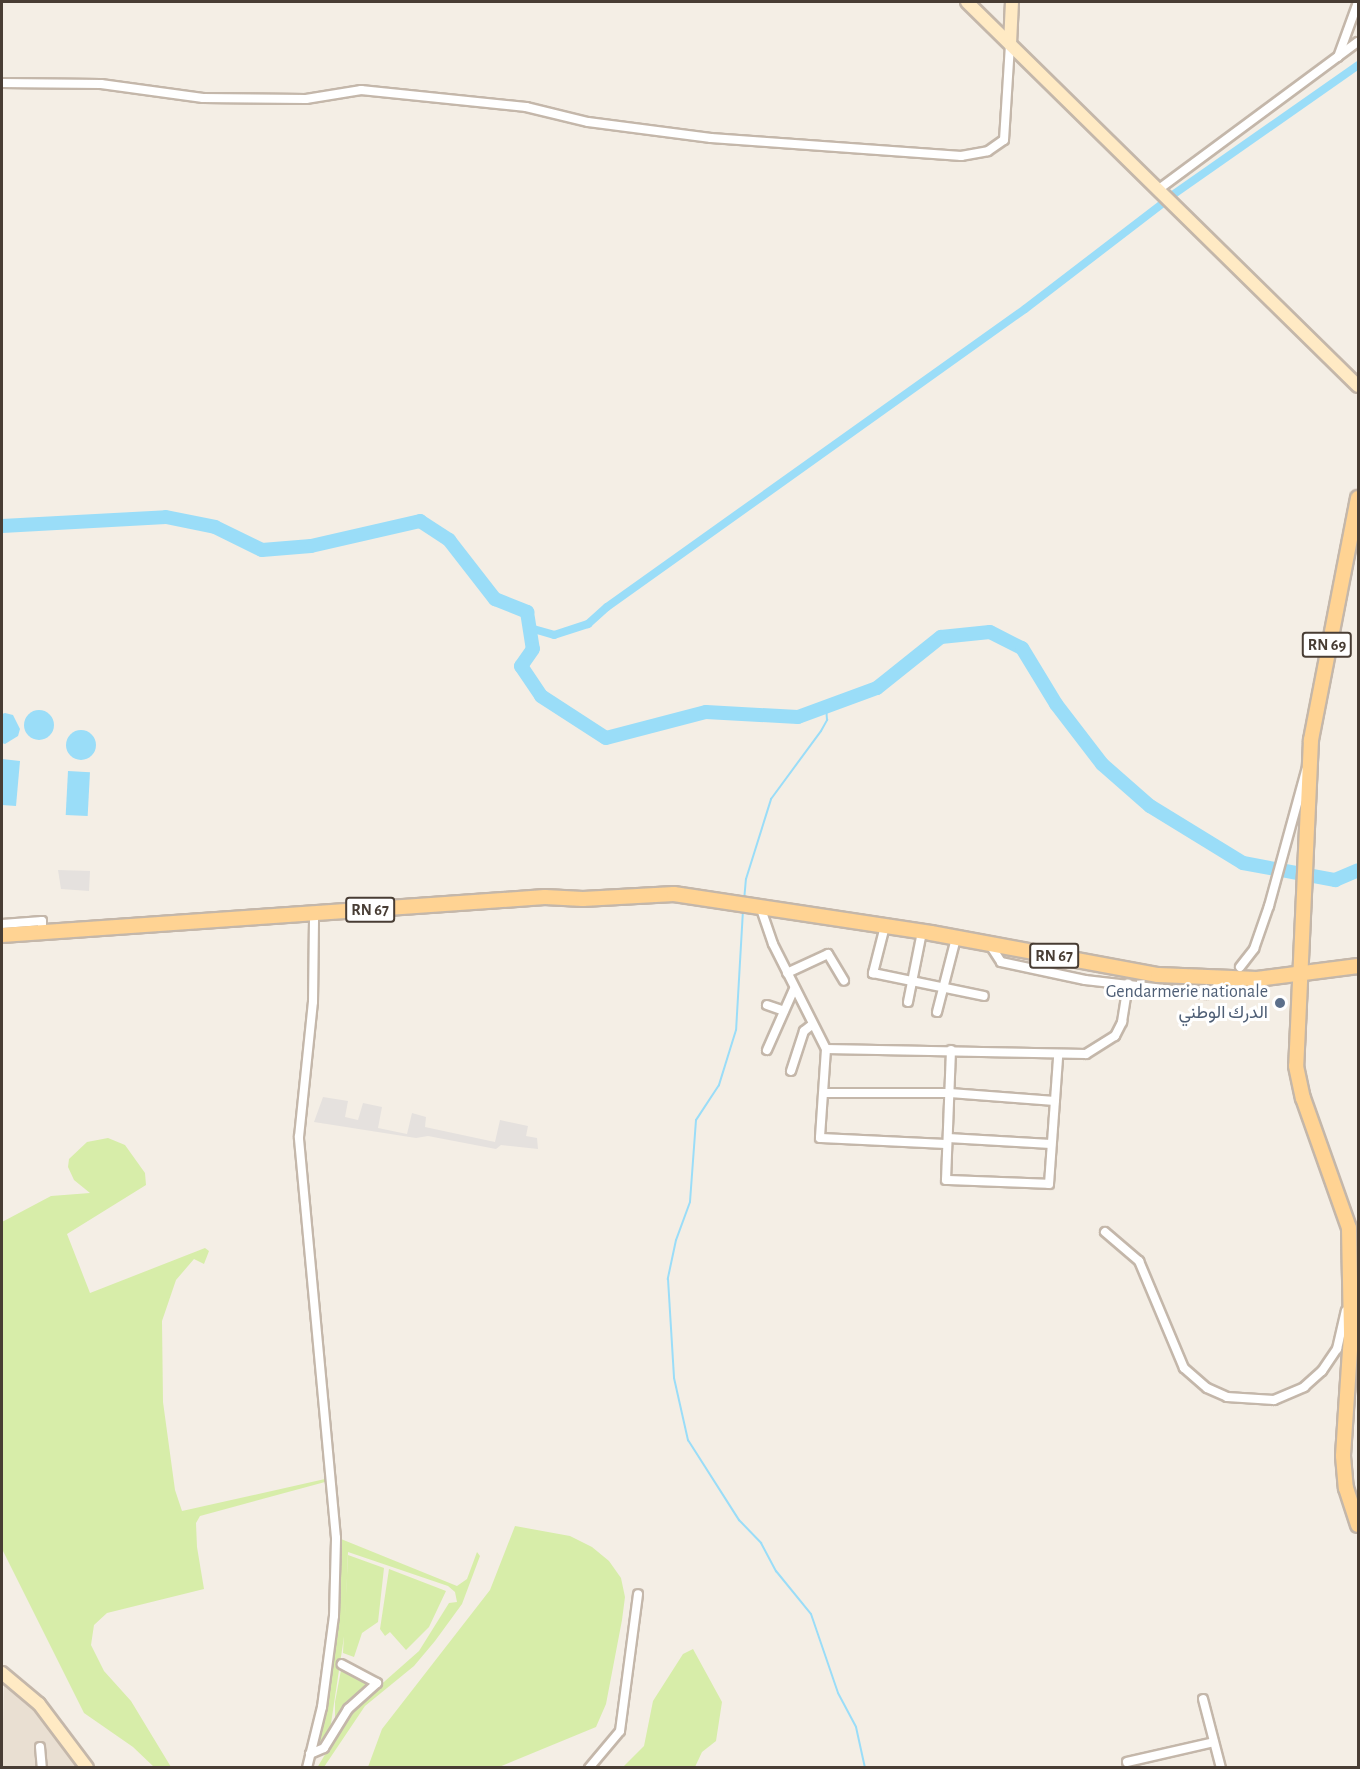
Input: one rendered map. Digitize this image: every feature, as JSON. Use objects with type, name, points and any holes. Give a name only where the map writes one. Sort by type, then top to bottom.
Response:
[{"type":"main road","points":[[967,2],[1359,386]]},
{"type":"main road","points":[[1010,44],[1012,2]]},
{"type":"main road","name":"RN 69","points":[[1359,498],[1323,665],[1310,756],[1297,977],[1296,1066],[1310,1118],[1345,1209],[1355,1255],[1351,1280],[1342,1456],[1346,1488],[1359,1525]]},
{"type":"main road","name":"RN 67","points":[[2,935],[633,894],[674,894],[750,903],[1158,975],[1220,979],[1297,977],[1359,966]]},
{"type":"main road","points":[[2,1673],[39,1704],[87,1767]]},
{"type":"main road","points":[[2,1680],[36,1710],[79,1767]]},
{"type":"street","points":[[1338,57],[1358,2]]},
{"type":"street","points":[[1159,189],[1359,42]]},
{"type":"street","points":[[2,83],[101,84],[203,98],[306,99],[361,90],[526,107],[588,122],[711,138],[961,156],[988,150],[1004,140],[1010,44]]},
{"type":"street","points":[[1240,967],[1254,949],[1269,906],[1291,817],[1310,756]]},
{"type":"street","points":[[750,903],[826,1049],[820,1138],[1051,1144]]},
{"type":"street","points":[[307,1767],[322,1707],[334,1616],[336,1538],[299,1137],[313,1002],[314,914]]},
{"type":"street","points":[[2,924],[42,921],[42,932]]},
{"type":"street","points":[[885,926],[873,973],[984,996]]},
{"type":"street","points":[[908,1002],[922,932]]},
{"type":"street","points":[[937,1012],[956,938]]},
{"type":"street","points":[[990,945],[1001,962],[1085,980],[1128,983],[1207,994],[1215,991],[1220,979]]},
{"type":"street","points":[[787,973],[828,954],[844,981]]},
{"type":"street","points":[[826,1049],[951,1050],[1058,1057],[1086,1054],[1115,1036],[1122,1022],[1128,983]]},
{"type":"street","points":[[767,1050],[794,989]]},
{"type":"street","points":[[767,1005],[784,1011]]},
{"type":"street","points":[[791,1071],[804,1031],[813,1024]]},
{"type":"street","points":[[951,1050],[946,1180],[1049,1184],[1058,1057]]},
{"type":"street","points":[[824,1093],[950,1093],[1055,1101]]},
{"type":"street","points":[[1105,1232],[1139,1261],[1147,1274],[1184,1368],[1207,1388],[1244,1400],[1274,1400],[1304,1387],[1322,1371],[1341,1337],[1351,1280]]},
{"type":"street","points":[[589,1767],[620,1731],[638,1594]]},
{"type":"street","points":[[310,1754],[324,1748],[348,1709],[377,1683],[342,1664]]},
{"type":"street","points":[[1203,1699],[1221,1767]]},
{"type":"street","points":[[1127,1762],[1214,1742]]},
{"type":"street","points":[[40,1747],[42,1767]]},
{"type":"shaded area","points":[[58,870],[90,871],[89,891],[61,889]]},
{"type":"shaded area","points":[[323,1097],[348,1101],[345,1117],[358,1120],[363,1103],[382,1107],[378,1128],[407,1134],[412,1113],[426,1117],[425,1127],[495,1142],[500,1120],[528,1126],[526,1136],[537,1138],[538,1149],[501,1145],[496,1149],[428,1136],[416,1138],[314,1122]]},
{"type":"shaded area","points":[[4,1682],[36,1709],[80,1767],[2,1767]]},
{"type":"green space","points":[[108,1138],[125,1145],[145,1173],[146,1185],[67,1234],[90,1293],[205,1248],[209,1251],[204,1264],[194,1259],[176,1280],[162,1321],[163,1402],[175,1490],[182,1511],[325,1479],[325,1482],[200,1516],[196,1523],[197,1547],[204,1589],[107,1613],[94,1625],[91,1645],[104,1671],[131,1701],[171,1767],[154,1767],[133,1747],[84,1713],[2,1549],[2,1222],[51,1196],[90,1193],[74,1180],[68,1167],[69,1159],[87,1142]]},
{"type":"green space","points":[[515,1526],[570,1536],[592,1547],[609,1561],[621,1578],[625,1597],[622,1620],[606,1704],[596,1727],[499,1767],[368,1767],[382,1729],[490,1590]]},
{"type":"green space","points":[[341,1539],[457,1586],[467,1579],[477,1552],[480,1556],[462,1604],[435,1641],[414,1666],[365,1706],[324,1767],[317,1768],[351,1711],[419,1651],[449,1603],[457,1602],[455,1592],[448,1586],[348,1552],[345,1630],[329,1737],[321,1743],[318,1736],[338,1634]]},
{"type":"green space","points":[[348,1555],[384,1568],[378,1622],[362,1633],[354,1657],[343,1653]]},
{"type":"green space","points":[[389,1569],[446,1591],[429,1627],[406,1650],[390,1632],[385,1636],[380,1629]]},
{"type":"green space","points":[[693,1649],[722,1702],[716,1741],[702,1752],[695,1767],[623,1767],[644,1746],[653,1701],[683,1654]]},
{"type":"green space","points":[[341,1670],[369,1683],[335,1722],[335,1702]]},
{"type":"water","points":[[39,710],[50,714],[54,725],[50,736],[39,740],[28,736],[24,725],[28,714]]},
{"type":"water","points":[[2,714],[13,715],[20,729],[18,736],[5,744],[2,743]]},
{"type":"water","points":[[81,730],[92,734],[96,745],[92,756],[81,760],[70,756],[66,745],[70,734]]},
{"type":"water","points":[[2,759],[20,761],[16,806],[2,805]]},
{"type":"water","points":[[68,771],[90,772],[88,816],[66,815]]},
{"type":"waterway","points":[[1174,194],[1358,65]]},
{"type":"waterway","points":[[530,628],[554,635],[588,624],[607,607],[1025,309],[1163,203]]},
{"type":"waterway","points":[[2,526],[166,517],[215,527],[262,550],[311,546],[420,521],[449,540],[495,599],[527,612],[533,649],[521,666],[541,696],[606,738],[706,712],[798,717],[877,688],[941,637],[990,632],[1022,648],[1056,704],[1102,764],[1150,806],[1243,863],[1335,880],[1358,870]]},
{"type":"waterway","points":[[744,901],[746,879],[771,799],[821,731],[827,720],[826,707]]},
{"type":"waterway","points":[[743,910],[736,1030],[719,1085],[696,1120],[690,1202],[676,1240],[668,1279],[674,1378],[688,1440],[739,1520],[761,1543],[776,1571],[811,1614],[838,1693],[856,1727],[865,1768]]},
{"type":"place","name":"Gendarmerie nationale الدرك الوطني","points":[[1280,1003]]}]
